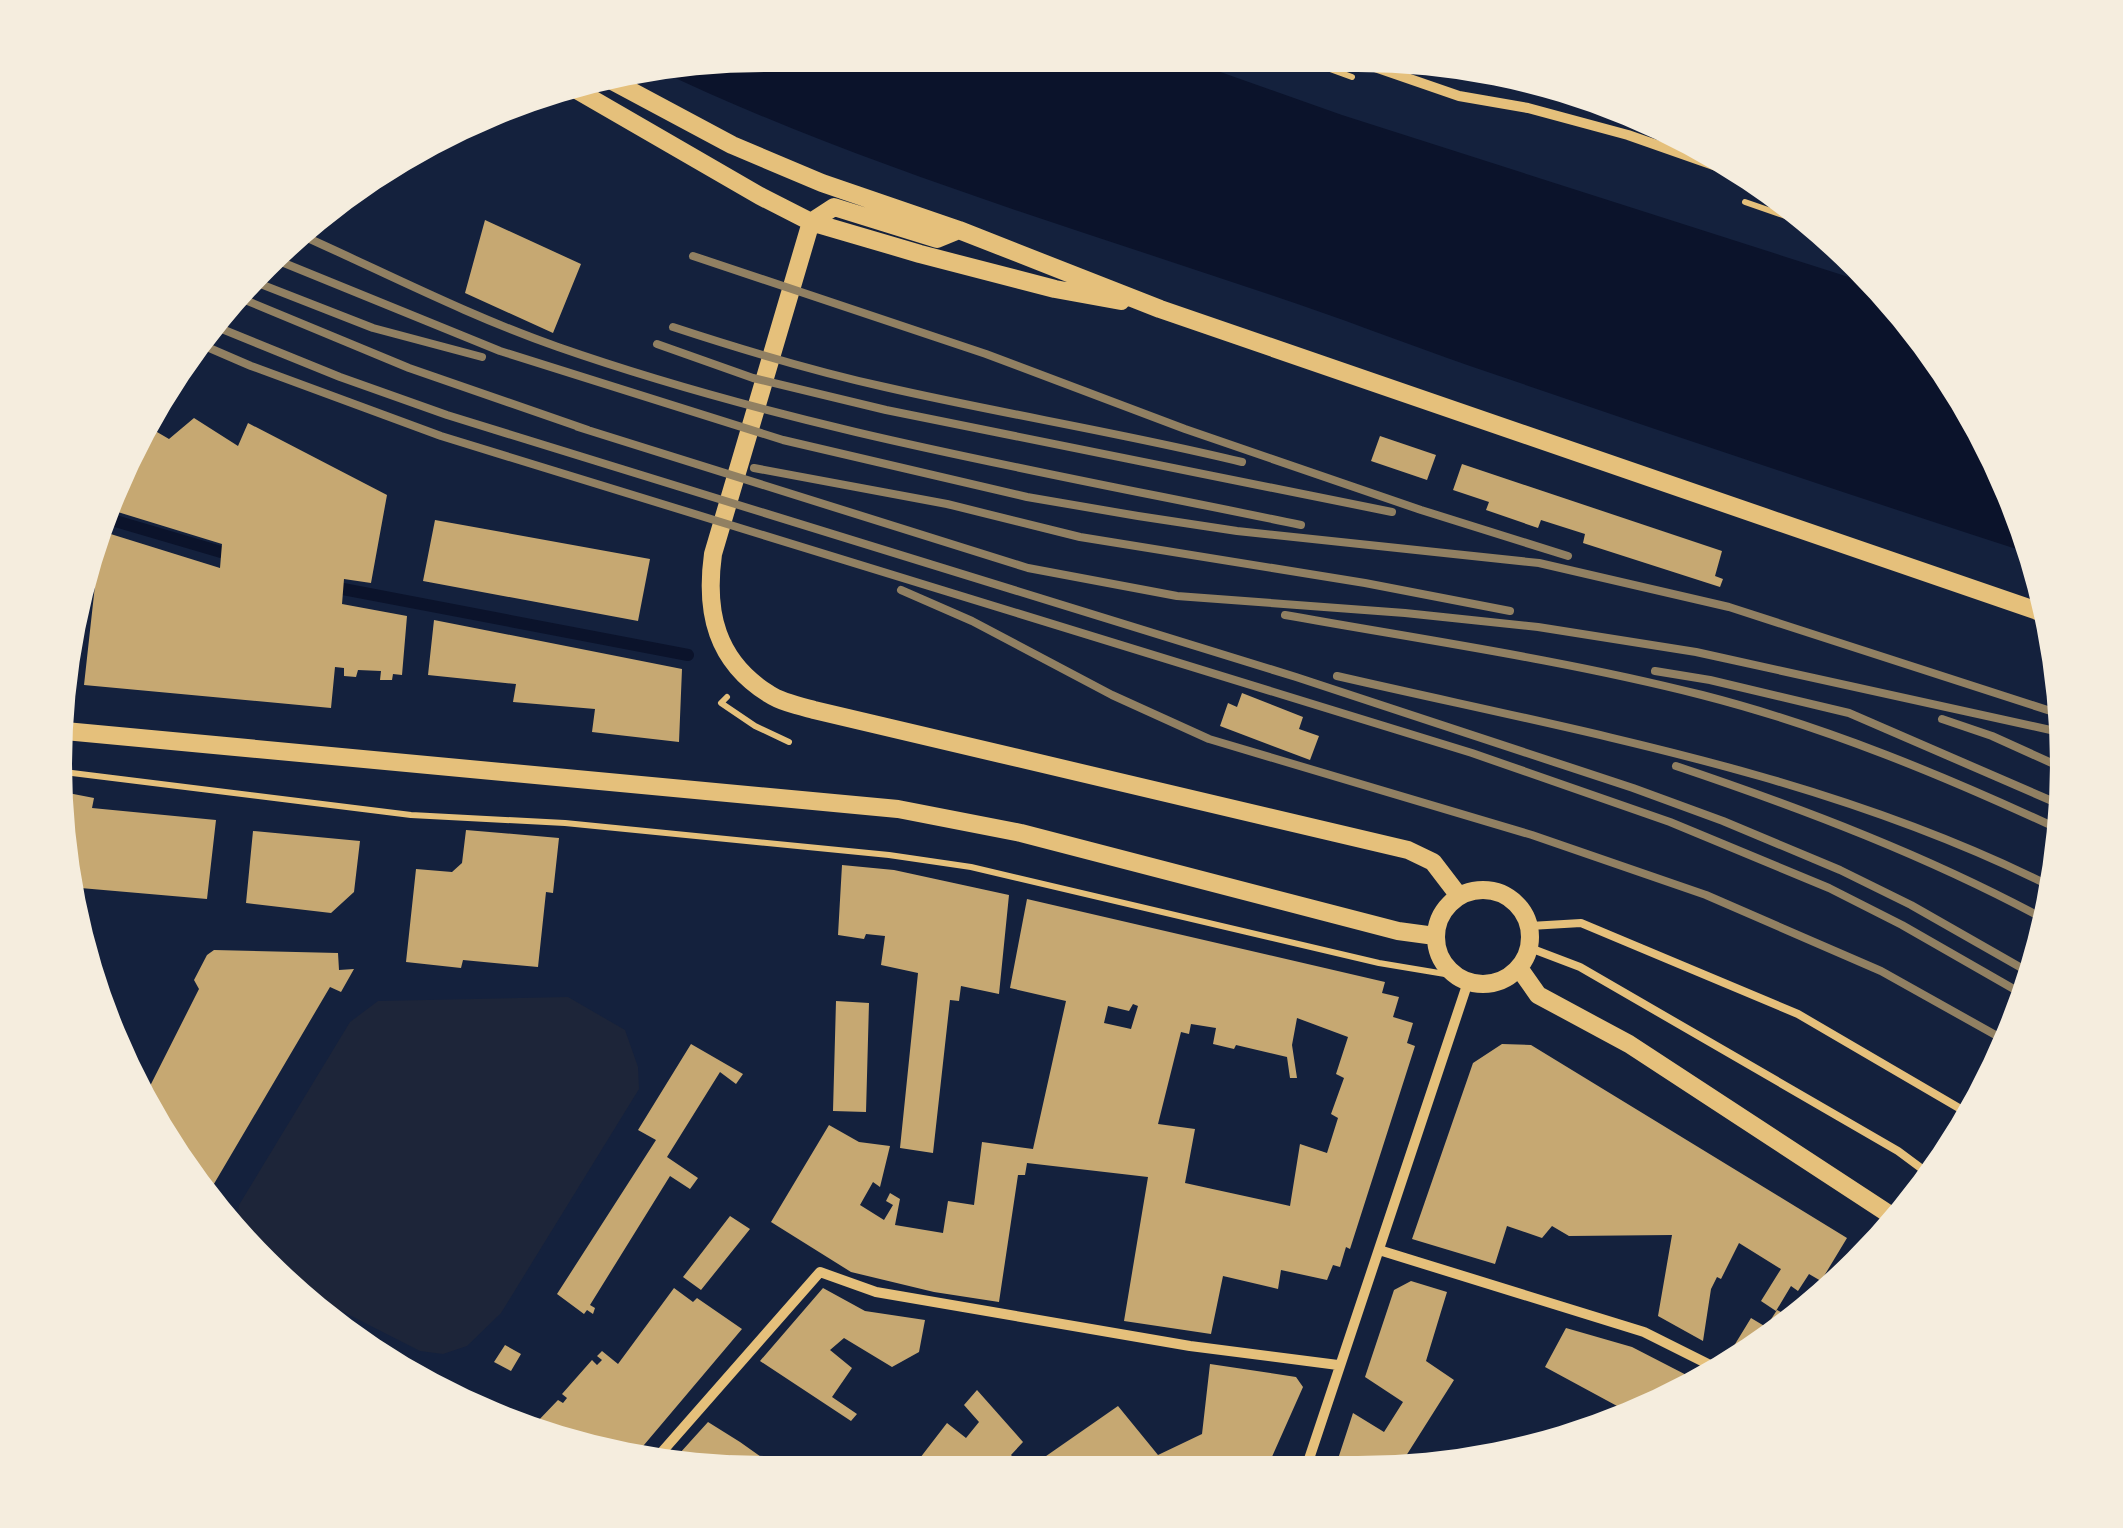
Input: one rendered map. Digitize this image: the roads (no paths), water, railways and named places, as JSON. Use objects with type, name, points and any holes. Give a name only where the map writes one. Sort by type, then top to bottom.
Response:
[{"type":"street","points":[[1394,74],[1459,96],[1528,108],[1688,156]]},
{"type":"street","points":[[624,87],[732,144],[822,183],[959,230],[1160,309],[2033,609]]},
{"type":"street","points":[[586,96],[811,222],[1035,284],[1160,309]]},
{"type":"street","points":[[959,230],[937,239],[834,207],[811,222],[713,554],[708,589],[714,626],[727,655],[772,696],[814,710],[1423,856],[1434,862],[1459,896]]},
{"type":"street","points":[[73,733],[898,809],[1021,833],[1398,931],[1435,936]]},
{"type":"street","points":[[1472,890],[1502,892],[1524,912],[1530,926],[1530,948],[1519,968],[1494,983],[1462,979],[1441,959],[1435,936],[1441,914],[1459,896],[1472,890]]},
{"type":"street","points":[[1519,968],[1538,995],[1629,1044],[1886,1212]]},
{"type":"street","points":[[1310,1456],[1379,1250],[1462,979]]},
{"type":"street","points":[[1379,1250],[1644,1332],[1705,1363]]},
{"type":"street","points":[[665,1448],[820,1272],[876,1292],[1190,1346],[1338,1365]]},
{"type":"lane","points":[[1530,926],[1580,922],[1798,1014],[1959,1108]]},
{"type":"lane","points":[[1530,948],[1580,967],[1920,1168]]},
{"type":"waterway","points":[[117,521],[221,552]]},
{"type":"waterway","points":[[343,589],[688,655]]},
{"type":"railway","points":[[312,240],[492,322],[649,377],[833,427],[1301,525]]},
{"type":"railway","points":[[693,256],[986,354],[1185,429],[1421,510],[1568,556]]},
{"type":"railway","points":[[287,264],[500,351],[783,440],[1027,497],[1138,516],[1237,531],[1539,563],[1729,607],[2048,710]]},
{"type":"railway","points":[[265,286],[373,328],[482,357]]},
{"type":"railway","points":[[250,302],[409,368],[588,430]]},
{"type":"railway","points":[[673,327],[858,381],[1242,462]]},
{"type":"railway","points":[[225,330],[447,415],[1296,677],[1633,788],[1840,870],[2020,967]]},
{"type":"railway","points":[[657,344],[753,378],[886,410],[1392,512]]},
{"type":"railway","points":[[211,349],[441,436],[1472,753],[1670,822],[1829,888],[2013,989]]},
{"type":"railway","points":[[578,427],[1028,568],[1177,596],[1538,627],[1696,652],[2049,730]]},
{"type":"railway","points":[[754,468],[947,504],[1080,537],[1365,583],[1510,611]]},
{"type":"railway","points":[[901,590],[972,621],[1112,695],[1209,739],[1532,835],[1706,895],[1881,971],[1995,1035]]},
{"type":"railway","points":[[1285,615],[1494,651],[1702,695],[1795,722],[1886,755],[2048,824]]},
{"type":"railway","points":[[1655,671],[1849,713],[2049,800]]},
{"type":"railway","points":[[1337,676],[1611,738],[1792,786],[1968,848],[2040,882]]},
{"type":"railway","points":[[1942,719],[2050,762]]},
{"type":"railway","points":[[1676,766],[1866,836],[2034,914]]}]
